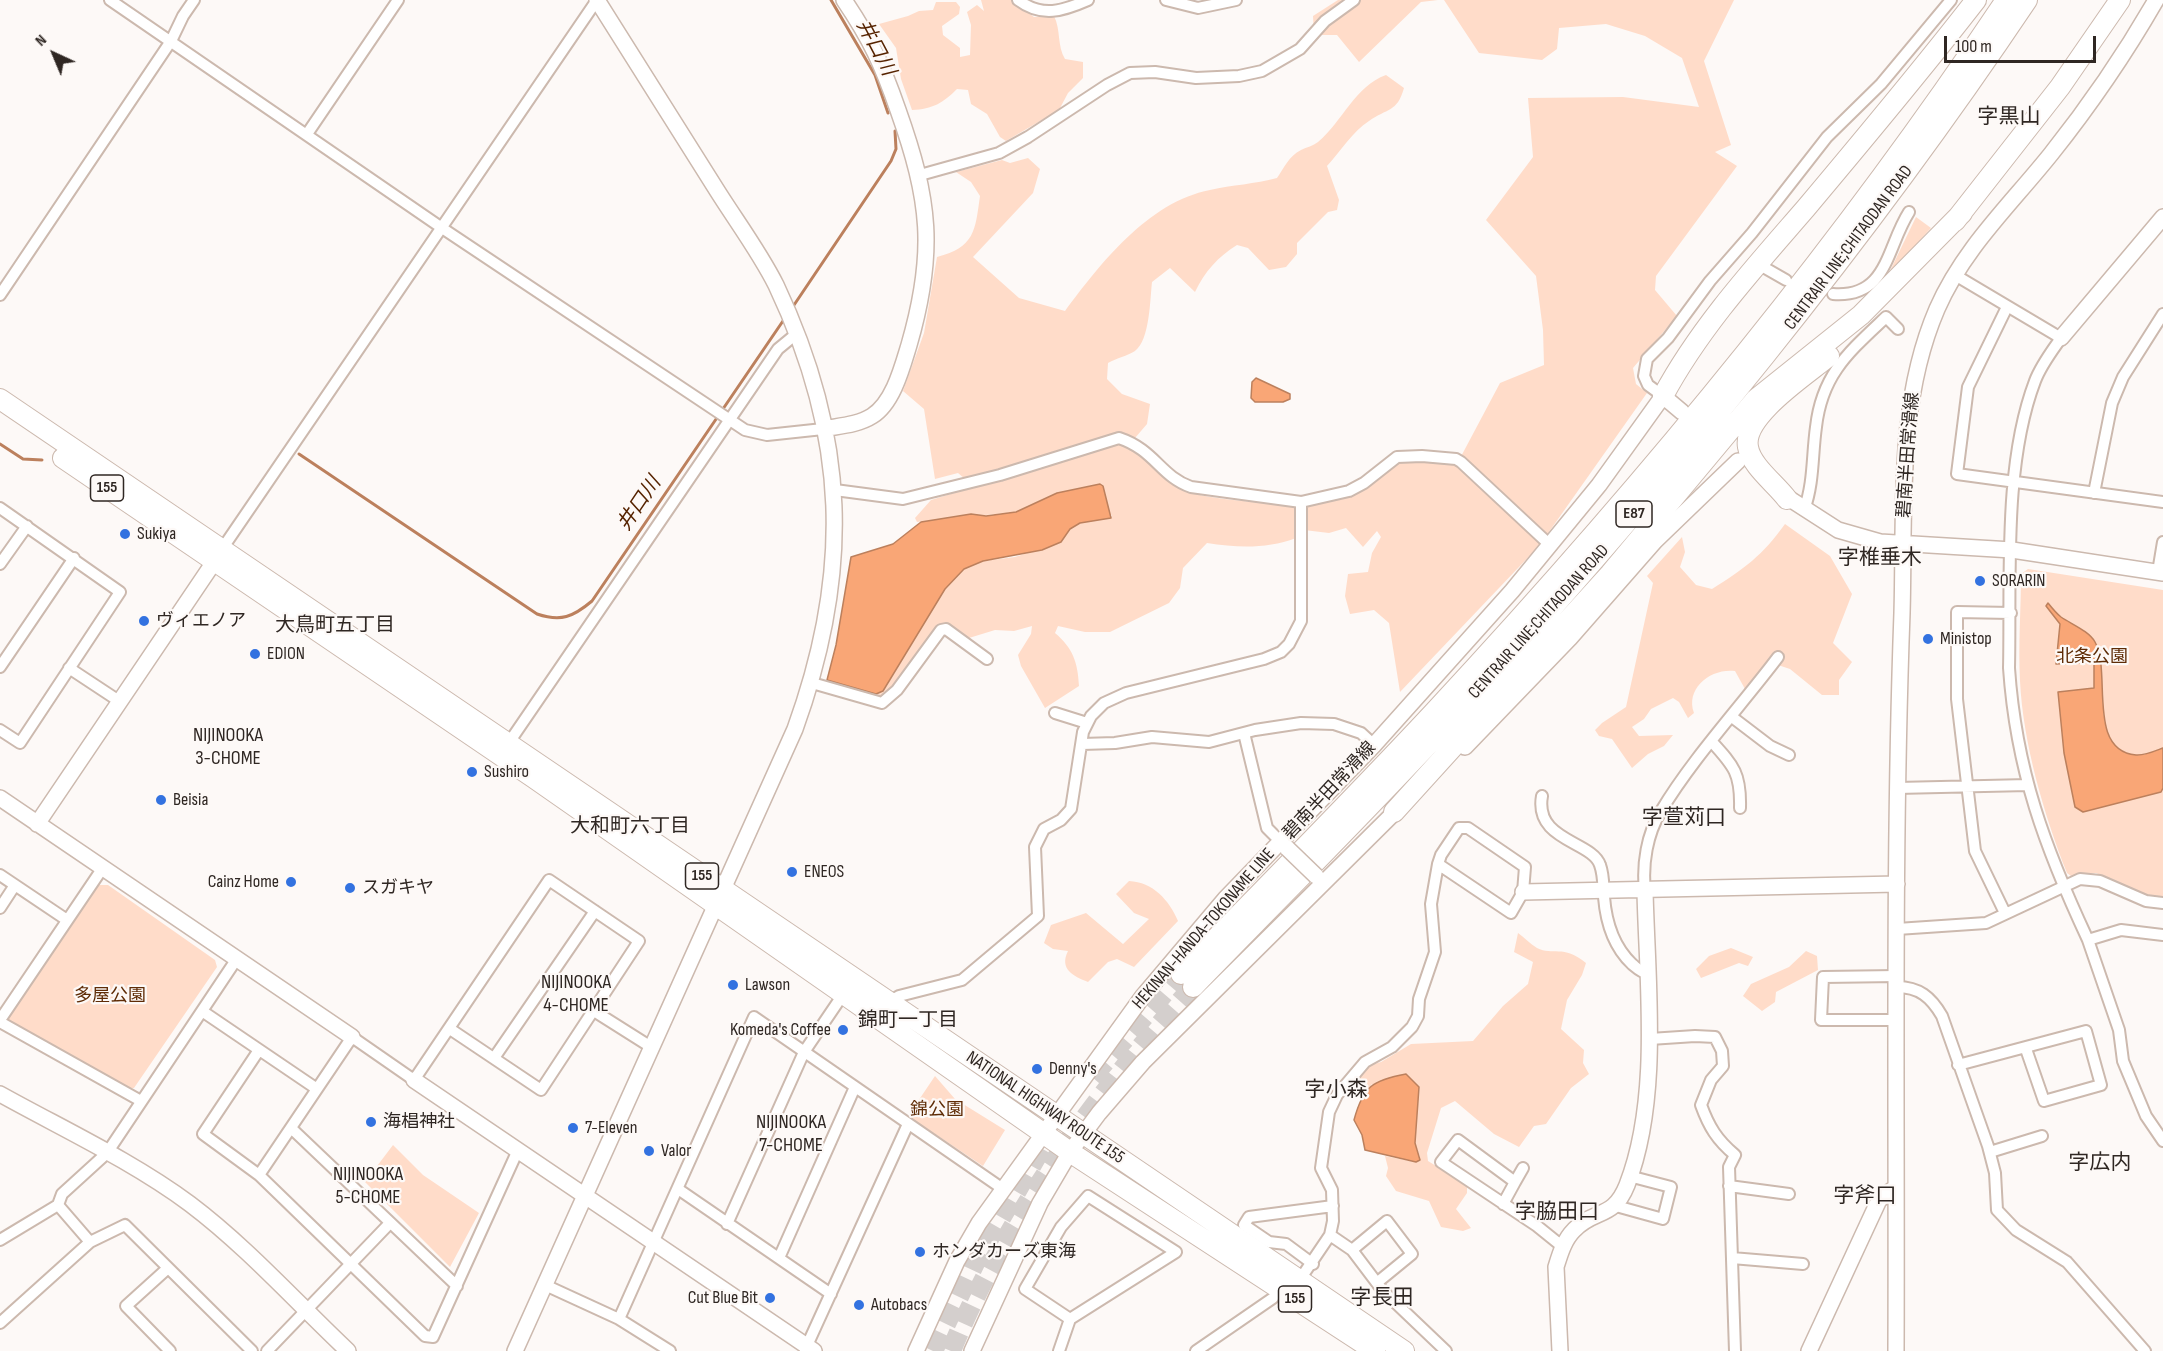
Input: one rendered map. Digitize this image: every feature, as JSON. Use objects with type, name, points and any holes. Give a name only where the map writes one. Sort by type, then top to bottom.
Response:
[{"type":"highway","points":[[1663,396],[1708,327],[1758,264],[1900,96],[1976,0]]},
{"type":"highway","name":"CENTRAIR LINE;CHITAODAN ROAD","points":[[2006,0],[1906,144],[1822,256],[1665,450],[1437,709],[1187,980],[1365,811],[1476,692],[1698,438],[1882,207],[2026,0]]},
{"type":"highway","points":[[1796,504],[1752,457],[1748,447],[1750,429],[1757,418],[1848,341],[1886,306],[1923,266],[2060,87],[2120,0]]},
{"type":"highway","points":[[1394,812],[1603,582],[1756,399],[1861,315],[1962,213]]},
{"type":"highway","name":"NATIONAL HIGHWAY ROUTE 155","points":[[0,399],[378,671],[718,896],[889,1002],[1404,1351]]},
{"type":"highway","name":"NATIONAL HIGHWAY ROUTE 155","points":[[0,415],[508,744],[718,896],[844,993],[1070,1152],[1375,1351]]},
{"type":"street","points":[[110,0],[442,228],[729,420],[745,430],[767,435],[823,429],[873,416],[885,403],[899,375],[919,309],[924,275],[926,221],[920,174],[885,70],[865,31],[844,0]]},
{"type":"street","points":[[0,295],[171,41],[194,0]]},
{"type":"street","points":[[307,134],[398,0]]},
{"type":"street","points":[[37,824],[597,0],[775,283],[809,370],[835,490],[829,606],[812,683],[784,755],[718,896],[515,1351]]},
{"type":"street","points":[[1018,0],[1034,9],[1049,12],[1064,10],[1088,0]]},
{"type":"street","points":[[1166,0],[1198,8],[1236,0]]},
{"type":"street","points":[[920,174],[999,153],[1130,73],[1155,72],[1196,78],[1239,76],[1262,71],[1300,49],[1326,21],[1353,0]]},
{"type":"street","points":[[1682,412],[1648,385],[1643,367],[1647,358],[1668,338],[1710,281],[1752,233],[1827,137],[1901,63],[1951,0]]},
{"type":"street","name":"碧南半田常滑線","points":[[1726,450],[1796,504],[1838,530],[1880,542],[1903,543],[1911,395],[1927,335],[1955,275],[1993,221],[2083,113],[2115,68],[2156,0]]},
{"type":"street","points":[[1833,294],[1851,296],[1878,277],[1909,212]]},
{"type":"street","points":[[2163,217],[2061,338],[2036,379],[2022,424],[2014,482],[2011,613],[2012,698],[2028,784],[2039,826],[2062,885],[2088,940],[2119,1030],[2123,1061],[2146,1116],[2163,1141]]},
{"type":"street","points":[[1758,264],[1786,279]]},
{"type":"street","points":[[1955,275],[2061,338]]},
{"type":"street","points":[[2007,307],[1968,387],[1957,474],[2163,502]]},
{"type":"street","points":[[2094,493],[2112,403],[2123,377],[2163,314]]},
{"type":"street","points":[[1796,504],[1810,494],[1820,399],[1833,371],[1886,317],[1898,329]]},
{"type":"street","points":[[508,744],[778,349],[786,339],[795,335]]},
{"type":"street","name":"碧南半田常滑線","points":[[1320,879],[1284,845],[1460,651],[1551,546],[1663,396]]},
{"type":"street","points":[[835,490],[903,499],[1000,474],[1119,438],[1137,444],[1176,482],[1191,487],[1301,502],[1349,491],[1364,483],[1398,457],[1456,459],[1551,546]]},
{"type":"street","points":[[972,1351],[1024,1233],[1070,1152],[1143,1062],[1320,879],[1482,730],[1570,638],[1655,541],[1738,461]]},
{"type":"street","points":[[889,1002],[898,996],[962,980],[1038,916],[1035,847],[1044,829],[1060,820],[1071,809],[1087,723],[1098,708],[1126,693],[1264,659],[1281,652],[1289,644],[1301,621],[1301,502]]},
{"type":"street","points":[[0,508],[120,592],[20,743],[0,730]]},
{"type":"street","points":[[0,564],[27,526]]},
{"type":"street","points":[[1896,1351],[1897,788],[1903,543],[2012,550],[2160,573],[2163,542]]},
{"type":"street","points":[[0,667],[74,558]]},
{"type":"street","points":[[2005,913],[1975,851],[1957,699],[1957,612],[2011,613]]},
{"type":"street","points":[[812,683],[882,703],[897,690],[941,630],[946,629],[987,659]]},
{"type":"street","points":[[1560,1351],[1556,1267],[1563,1247],[1573,1231],[1616,1206],[1629,1176],[1642,1116],[1650,1039],[1644,864],[1654,826],[1661,811],[1778,657]]},
{"type":"street","points":[[69,668],[119,701]]},
{"type":"street","points":[[1055,713],[1087,723]]},
{"type":"street","points":[[1732,717],[1770,746],[1789,755]]},
{"type":"street","points":[[1082,744],[1115,743],[1152,737],[1209,742],[1244,732],[1301,723],[1334,724],[1361,733],[1374,745]]},
{"type":"street","points":[[1244,732],[1267,828],[1284,845]]},
{"type":"street","points":[[1712,742],[1735,770],[1740,782],[1740,808]]},
{"type":"street","points":[[1897,788],[1967,784],[2028,784]]},
{"type":"street","points":[[1542,796],[1540,806],[1544,817],[1565,840],[1587,850],[1598,860],[1609,921],[1619,950],[1641,972],[1647,973]]},
{"type":"street","points":[[0,798],[809,1349],[831,1294],[908,1124]]},
{"type":"street","points":[[1333,1206],[1249,1217],[1244,1225],[1269,1242],[1286,1244],[1309,1268],[1330,1235],[1333,1206],[1332,1190],[1321,1168],[1329,1112],[1337,1095],[1365,1062],[1392,1047],[1412,1027],[1418,1016],[1419,999],[1435,952],[1431,904],[1438,864],[1441,855],[1459,828],[1468,828],[1526,867],[1523,892],[1511,913],[1438,864]]},
{"type":"street","name":"HEKINAN-HANDA-TOKONAME LINE","points":[[916,1351],[957,1261],[1003,1189],[1043,1133],[1170,962],[1284,845]]},
{"type":"street","points":[[102,869],[0,1021],[141,1101]]},
{"type":"street","points":[[0,875],[67,920]]},
{"type":"street","points":[[1897,929],[1986,923],[2062,885],[2089,879],[2146,901],[2163,903]]},
{"type":"street","points":[[414,1080],[549,880],[639,941],[541,1090],[450,1029]]},
{"type":"street","points":[[1523,892],[1897,884]]},
{"type":"street","points":[[0,908],[15,885]]},
{"type":"street","points":[[494,1058],[595,911]]},
{"type":"street","points":[[2088,940],[2121,930],[2163,935]]},
{"type":"street","points":[[0,1240],[58,1205],[62,1194],[106,1153],[236,960]]},
{"type":"street","points":[[1897,1020],[1821,1020],[1823,977],[1897,981],[1920,991],[1936,1006],[1948,1030],[1958,1065],[1990,1152],[1995,1173],[1997,1210],[2016,1230],[2067,1262],[2145,1351]]},
{"type":"street","points":[[727,1224],[804,1052],[844,993]]},
{"type":"street","points":[[202,1011],[317,1089]]},
{"type":"street","points":[[594,1011],[651,1047]]},
{"type":"street","points":[[619,1318],[754,1017],[1003,1189]]},
{"type":"street","points":[[1958,1065],[2026,1049],[2086,1031],[2101,1085],[2044,1101],[2026,1049]]},
{"type":"street","points":[[1650,1039],[1695,1035],[1715,1037],[1722,1051],[1723,1066],[1711,1080],[1701,1105],[1709,1128],[1719,1142],[1734,1155],[1729,1167],[1729,1186],[1735,1351]]},
{"type":"street","points":[[259,1175],[352,1037]]},
{"type":"street","points":[[259,1050],[203,1134],[259,1175],[425,1336],[433,1337],[518,1150]]},
{"type":"street","points":[[779,1258],[855,1087]]},
{"type":"street","points":[[0,1094],[106,1153],[189,1204],[215,1224],[348,1351]]},
{"type":"street","points":[[291,1128],[457,1286]]},
{"type":"street","points":[[1990,1152],[2042,1136]]},
{"type":"street","points":[[1515,1182],[1458,1140],[1441,1162],[1563,1247]]},
{"type":"street","points":[[1503,1204],[1523,1168]]},
{"type":"street","points":[[1616,1206],[1663,1219],[1671,1187],[1629,1176]]},
{"type":"street","points":[[1729,1186],[1789,1194]]},
{"type":"street","points":[[1809,1351],[1879,1200],[1896,1187]]},
{"type":"street","points":[[678,1189],[831,1294]]},
{"type":"street","points":[[1059,1351],[1070,1318],[1176,1252],[1088,1196],[1060,1227],[1025,1289],[1070,1318]]},
{"type":"street","points":[[58,1205],[90,1242]]},
{"type":"street","points":[[1352,1250],[1387,1221],[1412,1254],[1378,1281]]},
{"type":"street","points":[[267,1351],[390,1223]]},
{"type":"street","points":[[0,1323],[90,1242],[125,1225],[252,1351]]},
{"type":"street","points":[[1330,1235],[1352,1250],[1383,1290],[1446,1351]]},
{"type":"street","points":[[1732,1257],[1803,1264]]},
{"type":"street","points":[[168,1268],[126,1306],[170,1351]]},
{"type":"street","points":[[545,1285],[619,1318],[670,1351]]},
{"type":"street","points":[[1196,1351],[1273,1298]]},
{"type":"green space","points":[[981,0],[1011,0],[1034,17],[1054,16],[1065,59],[1083,62],[1083,78],[1068,93],[1059,110],[1006,141],[1000,137],[987,114],[971,104],[968,90],[957,89],[937,104],[912,110],[901,79],[896,48],[879,24],[919,11],[933,10],[936,2],[956,2],[960,7],[959,14],[942,26],[943,35],[960,48],[960,57],[970,55],[971,25],[967,12],[977,5],[984,11]]},
{"type":"green space","points":[[1338,0],[1438,0],[1421,2],[1359,62],[1337,35],[1314,35],[1313,16]]},
{"type":"green space","points":[[1444,0],[1734,0],[1704,61],[1731,145],[1715,152],[1737,166],[1656,276],[1655,290],[1677,316],[1633,368],[1636,384],[1647,393],[1539,546],[1400,692],[1389,623],[1374,610],[1350,614],[1345,596],[1348,574],[1368,572],[1372,553],[1381,537],[1377,531],[1363,547],[1346,528],[1329,533],[1304,530],[1306,505],[1348,494],[1367,484],[1401,458],[1457,464],[1500,383],[1544,365],[1543,330],[1536,276],[1486,220],[1533,157],[1528,98],[1623,97],[1699,107],[1682,58],[1645,36],[1606,24],[1559,28],[1557,49],[1542,60],[1479,53]]},
{"type":"green space","points":[[1386,75],[1404,88],[1398,102],[1358,130],[1327,166],[1339,200],[1337,210],[1328,212],[1297,243],[1297,254],[1286,267],[1269,270],[1248,248],[1237,245],[1213,265],[1195,292],[1170,268],[1152,282],[1148,319],[1140,346],[1132,353],[1108,363],[1107,379],[1122,394],[1150,404],[1147,424],[1135,438],[1119,435],[965,479],[958,473],[935,479],[924,409],[903,391],[924,333],[937,257],[950,253],[966,243],[977,219],[980,196],[971,182],[956,172],[1002,160],[1010,163],[1028,158],[1040,169],[1033,193],[973,257],[1019,298],[1065,311],[1110,255],[1146,221],[1166,207],[1187,197],[1210,190],[1277,178],[1293,156],[1318,142],[1327,134],[1357,95],[1375,80]]},
{"type":"green space","points":[[1916,217],[1931,228],[1887,277]]},
{"type":"green space","points":[[1117,443],[1137,450],[1167,480],[1186,491],[1216,498],[1295,505],[1296,538],[1274,544],[1252,546],[1207,543],[1183,568],[1180,588],[1169,603],[1110,632],[1085,632],[1058,626],[1055,633],[1066,644],[1073,656],[1079,686],[1045,708],[1021,666],[1018,655],[1031,634],[1032,626],[1014,631],[995,630],[969,638],[943,623],[886,696],[878,698],[876,694],[886,687],[945,589],[964,569],[983,561],[1015,557],[1061,542],[1070,529],[1080,523],[1110,518],[1112,515],[1033,505],[1016,512],[917,522],[915,518],[931,500]]},
{"type":"green space","points":[[1785,524],[1830,556],[1852,594],[1833,643],[1852,662],[1839,680],[1839,695],[1822,695],[1790,669],[1769,662],[1745,689],[1735,671],[1717,673],[1709,676],[1697,688],[1693,695],[1694,713],[1688,718],[1679,702],[1673,698],[1651,709],[1644,719],[1632,727],[1639,736],[1673,735],[1664,746],[1648,754],[1632,768],[1612,739],[1599,736],[1595,730],[1626,707],[1653,583],[1647,576],[1682,537],[1685,552],[1680,567],[1696,585],[1712,589],[1752,561]]},
{"type":"green space","name":"北条公園","points":[[2028,569],[2163,590],[2163,898],[2152,897],[2096,873],[2071,876],[2067,873],[2050,827],[2025,729],[2019,654],[2021,574]]},
{"type":"green space","points":[[1129,881],[1138,882],[1153,889],[1165,899],[1178,921],[1134,967],[1117,959],[1108,962],[1088,982],[1077,977],[1066,967],[1068,951],[1053,949],[1044,943],[1051,925],[1086,913],[1123,944],[1149,919],[1134,913],[1116,894]]},
{"type":"green space","name":"多屋公園","points":[[99,885],[108,885],[215,960],[217,967],[134,1088],[129,1089],[9,1023],[8,1017]]},
{"type":"green space","points":[[1518,933],[1537,948],[1565,952],[1586,963],[1582,975],[1567,1000],[1561,1029],[1584,1050],[1583,1063],[1589,1074],[1571,1088],[1546,1124],[1534,1126],[1519,1147],[1494,1134],[1455,1101],[1441,1108],[1427,1153],[1428,1161],[1467,1185],[1467,1193],[1456,1209],[1471,1228],[1463,1231],[1441,1227],[1429,1201],[1396,1191],[1386,1176],[1388,1168],[1385,1156],[1415,1162],[1420,1157],[1415,1143],[1415,1133],[1372,1084],[1363,1097],[1354,1097],[1348,1092],[1350,1083],[1367,1066],[1381,1062],[1411,1044],[1473,1041],[1503,1006],[1528,984],[1533,962],[1514,952]]},
{"type":"green space","points":[[1731,948],[1753,957],[1748,966],[1739,963],[1701,978],[1696,969],[1709,956]]},
{"type":"green space","points":[[1806,951],[1817,956],[1818,970],[1776,992],[1775,1002],[1762,1011],[1743,996],[1751,984],[1789,967]]},
{"type":"green space","name":"錦公園","points":[[935,1076],[955,1099],[1005,1130],[983,1166],[908,1116]]},
{"type":"green space","points":[[393,1145],[423,1175],[479,1213],[450,1267],[365,1182]]},
{"type":"shaded area","points":[[1256,378],[1290,394],[1290,399],[1283,402],[1255,402],[1251,398],[1252,382]]},
{"type":"shaded area","points":[[1100,484],[1103,486],[1111,518],[1080,523],[1070,529],[1061,542],[1042,550],[983,561],[964,569],[945,589],[883,691],[876,694],[827,680],[836,645],[851,557],[893,544],[921,522],[971,514],[986,516],[1016,512],[1057,493]]},
{"type":"shaded area","points":[[2048,603],[2059,616],[2084,631],[2095,642],[2100,655],[2103,708],[2111,739],[2121,750],[2136,755],[2163,748],[2163,788],[2161,792],[2083,812],[2075,807],[2064,753],[2058,692],[2094,688],[2094,662],[2056,664],[2060,624],[2046,606]]},
{"type":"shaded area","points":[[1406,1074],[1419,1087],[1415,1143],[1420,1160],[1416,1162],[1365,1150],[1362,1135],[1354,1120],[1361,1099],[1371,1086],[1385,1079]]},
{"type":"waterway","name":"井口川","points":[[831,0],[875,75],[888,113]]},
{"type":"waterway","name":"井口川","points":[[792,308],[891,161],[896,149],[895,131]]},
{"type":"waterway","name":"井口川","points":[[299,454],[537,614],[560,618],[579,611],[592,601],[785,318]]},
{"type":"waterway","name":"井口川","points":[[0,444],[23,459],[42,460]]},
{"type":"tunnel","points":[[1092,1077],[1181,974]]},
{"type":"tunnel","points":[[951,1351],[973,1301],[999,1252],[1056,1158],[1122,1070],[1193,987]]},
{"type":"tunnel","points":[[933,1351],[975,1263],[1048,1137]]},
{"type":"place","name":"Sukiya","points":[[125,534]]},
{"type":"place","name":"SORARIN","points":[[1980,581]]},
{"type":"place","name":"ヴィエノア","points":[[144,621]]},
{"type":"place","name":"Ministop","points":[[1928,639]]},
{"type":"place","name":"EDION","points":[[255,654]]},
{"type":"place","name":"Sushiro","points":[[472,772]]},
{"type":"place","name":"Beisia","points":[[161,800]]},
{"type":"place","name":"ENEOS","points":[[792,872]]},
{"type":"place","name":"Cainz Home","points":[[291,882]]},
{"type":"place","name":"スガキヤ","points":[[350,888]]},
{"type":"place","name":"Lawson","points":[[733,985]]},
{"type":"place","name":"Komeda's Coffee","points":[[843,1030]]},
{"type":"place","name":"Denny's","points":[[1037,1069]]},
{"type":"place","name":"海椙神社","points":[[371,1122]]},
{"type":"place","name":"7-Eleven","points":[[573,1128]]},
{"type":"place","name":"Valor","points":[[649,1151]]},
{"type":"place","name":"ホンダカーズ東海","points":[[920,1252]]},
{"type":"place","name":"Cut Blue Bit","points":[[770,1298]]},
{"type":"place","name":"Autobacs","points":[[859,1305]]},
{"type":"district","name":"字黒山","points":[[2009,118]]},
{"type":"district","name":"字椎垂木","points":[[1880,559]]},
{"type":"district","name":"大鳥町五丁目","points":[[335,626]]},
{"type":"district","name":"NIJINOOKA 3-CHOME","points":[[228,748]]},
{"type":"district","name":"字萱苅口","points":[[1684,819]]},
{"type":"district","name":"大和町六丁目","points":[[630,827]]},
{"type":"district","name":"NIJINOOKA 4-CHOME","points":[[576,994]]},
{"type":"district","name":"錦町一丁目","points":[[908,1021]]},
{"type":"district","name":"字小森","points":[[1336,1091]]},
{"type":"district","name":"NIJINOOKA 7-CHOME","points":[[791,1134]]},
{"type":"district","name":"字広内","points":[[2100,1164]]},
{"type":"district","name":"NIJINOOKA 5-CHOME","points":[[368,1186]]},
{"type":"district","name":"字斧口","points":[[1865,1197]]},
{"type":"district","name":"字脇田口","points":[[1557,1213]]},
{"type":"district","name":"字長田","points":[[1382,1299]]}]
